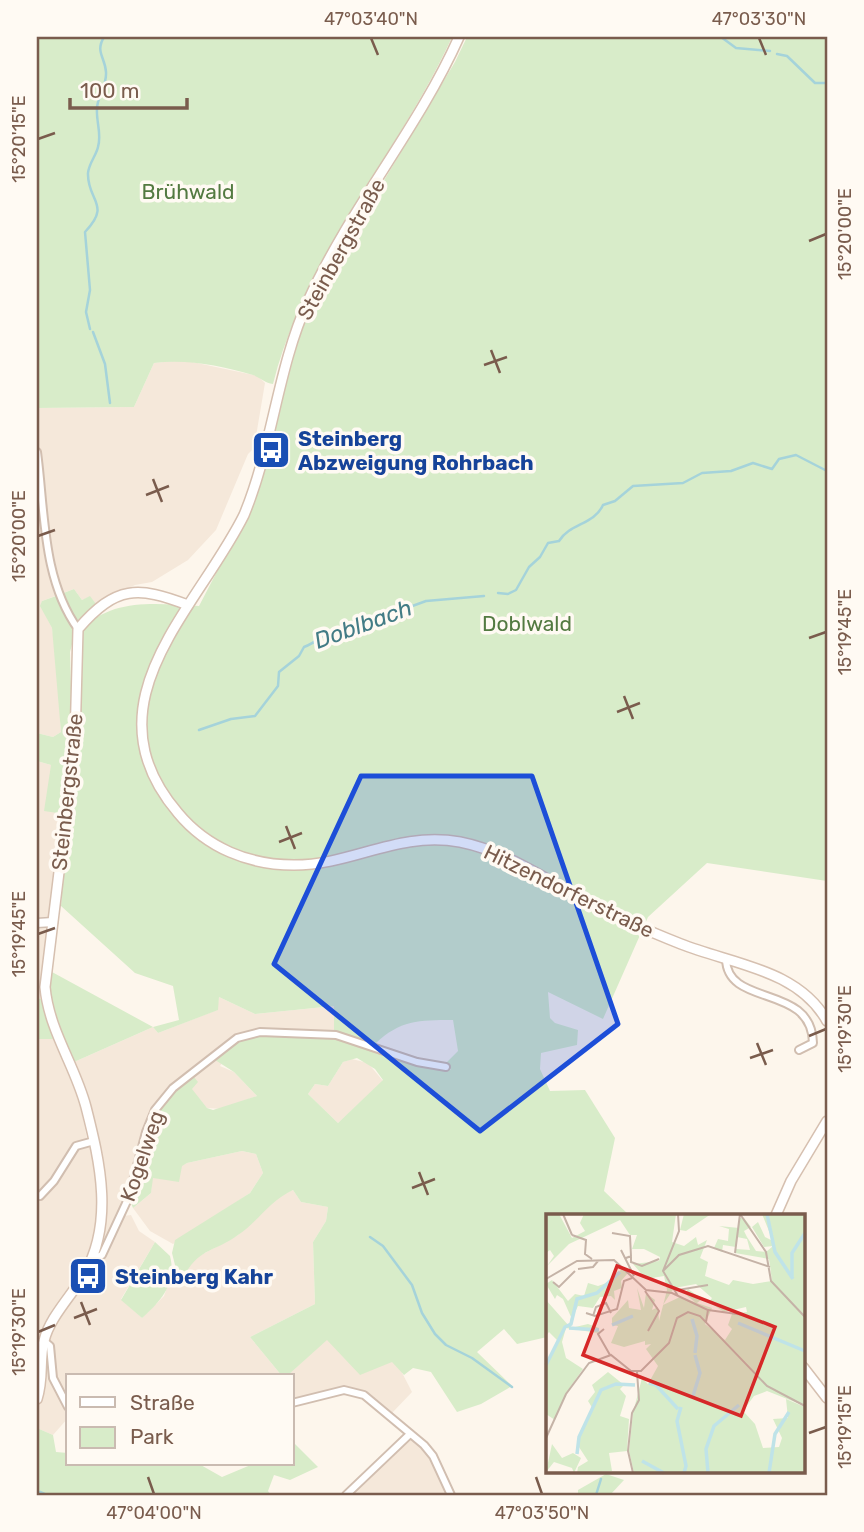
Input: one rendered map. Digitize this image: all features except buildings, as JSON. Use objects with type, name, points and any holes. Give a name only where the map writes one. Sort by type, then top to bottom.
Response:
[{"type":"main road","name":"Steinbergstraße","points":[[244,515],[254,490],[286,357],[309,300],[459,37]]},
{"type":"main road","name":"Hitzendorferstraße","points":[[244,515],[163,644],[151,671],[144,706],[143,734],[152,769],[165,795],[184,820],[211,843],[246,859],[287,865],[319,863],[411,841],[435,839],[476,846],[511,859],[631,923],[792,985],[808,996],[827,1021]]},
{"type":"main road","points":[[78,629],[107,602],[137,591],[159,593],[188,605]]},
{"type":"main road","name":"Steinbergstraße","points":[[44,1341],[90,1260],[103,1201],[94,1141],[79,1085],[56,1037],[48,1013],[45,987],[75,741],[78,629]]},
{"type":"main road","points":[[776,1214],[791,1181],[827,1121]]},
{"type":"main road","points":[[37,1399],[43,1377],[44,1341]]},
{"type":"main road","points":[[804,1368],[827,1398]]},
{"type":"street","points":[[37,452],[51,564],[62,602],[78,629]]},
{"type":"street","points":[[37,923],[53,922]]},
{"type":"street","points":[[726,960],[727,973],[734,982],[790,1004],[803,1015],[811,1028],[813,1043],[799,1049]]},
{"type":"street","name":"Kogelweg","points":[[90,1260],[102,1255],[126,1206],[146,1132],[160,1102],[191,1073],[237,1038],[260,1032],[336,1035],[417,1062],[446,1067]]},
{"type":"street","points":[[40,1196],[54,1181],[76,1146],[94,1141]]},
{"type":"street","points":[[37,1350],[44,1341],[50,1346],[53,1378],[66,1404]]},
{"type":"street","points":[[294,1402],[327,1392],[352,1390],[370,1399],[433,1456],[452,1495]]},
{"type":"street","points":[[346,1495],[410,1434]]},
{"type":"highlighted area","points":[[361,776],[532,776],[618,1024],[480,1131],[274,964]]},
{"type":"shaded area","points":[[183,360],[258,376],[265,383],[254,448],[248,454],[216,530],[188,560],[152,582],[135,585],[96,604],[90,597],[82,600],[74,589],[42,601],[41,606],[52,628],[57,659],[61,732],[53,737],[37,733],[37,408],[134,407],[154,363]]},
{"type":"shaded area","points":[[37,761],[51,765],[64,814],[44,951],[41,999],[37,998]]},
{"type":"shaded area","points":[[219,997],[255,1014],[334,1006],[334,1031],[261,1030],[242,1034],[220,1066],[234,1072],[257,1096],[222,1109],[207,1108],[181,1079],[172,1085],[147,1121],[128,1195],[100,1252],[95,1253],[90,1270],[100,1263],[123,1216],[131,1215],[139,1231],[155,1242],[121,1299],[142,1318],[164,1296],[172,1273],[184,1277],[192,1260],[238,1235],[275,1198],[293,1190],[301,1202],[328,1207],[326,1221],[313,1242],[315,1304],[250,1337],[280,1374],[66,1374],[66,1420],[53,1435],[37,1428],[37,1039],[53,1039],[77,1091],[89,1148],[98,1147],[88,1098],[74,1062],[153,1027],[158,1033],[217,1010]]},
{"type":"shaded area","points":[[352,1059],[368,1063],[383,1081],[338,1123],[308,1094],[315,1084],[328,1086],[343,1062]]},
{"type":"shaded area","points":[[242,1151],[256,1154],[263,1173],[250,1193],[173,1244],[150,1231],[133,1208],[151,1193],[152,1178],[187,1163]]},
{"type":"shaded area","points":[[327,1339],[397,1363],[412,1392],[391,1414],[365,1393],[352,1388],[327,1390],[294,1399],[294,1374],[289,1374]]},
{"type":"shaded area","points":[[410,1436],[432,1457],[449,1495],[348,1495]]},
{"type":"green space","name":"Brühwald","points":[[37,37],[452,37],[406,123],[329,249],[288,337],[273,384],[253,375],[216,366],[180,362],[154,363],[134,407],[37,408]]},
{"type":"green space","name":"Doblwald","points":[[467,37],[827,37],[827,881],[707,863],[648,917],[603,1019],[548,992],[550,1018],[555,1023],[578,1030],[577,1045],[541,1053],[540,1069],[550,1091],[585,1090],[615,1138],[604,1191],[628,1214],[546,1214],[546,1337],[517,1344],[504,1329],[477,1352],[512,1386],[481,1404],[457,1412],[431,1372],[413,1368],[404,1375],[392,1362],[360,1375],[327,1340],[289,1374],[280,1374],[250,1337],[315,1304],[313,1242],[326,1221],[328,1207],[301,1202],[293,1190],[277,1200],[238,1235],[201,1255],[184,1277],[177,1273],[172,1253],[175,1240],[250,1193],[263,1173],[256,1154],[242,1151],[187,1163],[182,1166],[179,1182],[153,1178],[151,1193],[133,1208],[131,1203],[137,1171],[150,1130],[158,1110],[181,1082],[194,1077],[198,1082],[192,1089],[207,1108],[213,1110],[257,1096],[234,1072],[212,1058],[239,1040],[261,1034],[315,1035],[344,1040],[451,1070],[446,1063],[458,1051],[453,1020],[411,1023],[393,1030],[375,1044],[334,1031],[334,1006],[255,1014],[219,997],[218,1010],[158,1033],[153,1027],[179,1020],[173,986],[135,973],[61,906],[81,631],[106,612],[120,608],[151,604],[199,606],[249,510],[266,468],[297,335],[326,277],[455,62]],"holes":[[[357,1058],[375,1069],[383,1080],[338,1123],[308,1094],[315,1084],[328,1086],[343,1062]]]},
{"type":"green space","points":[[74,589],[82,600],[90,596],[96,604],[78,620],[74,619],[61,594]]},
{"type":"green space","points":[[56,596],[75,633],[70,652],[72,722],[64,814],[44,811],[51,765],[37,761],[37,733],[53,737],[61,732],[52,628],[40,606],[42,601]]},
{"type":"green space","points":[[52,972],[153,1027],[74,1062],[54,1019],[50,996]]},
{"type":"green space","points":[[37,998],[41,999],[53,1039],[37,1039]]},
{"type":"green space","points":[[155,1242],[170,1256],[171,1275],[166,1291],[142,1318],[121,1300]]},
{"type":"green space","points":[[37,1428],[53,1435],[56,1452],[66,1453],[66,1466],[203,1466],[222,1477],[248,1466],[294,1466],[295,1444],[318,1467],[290,1480],[274,1475],[268,1491],[271,1495],[37,1494]]},
{"type":"green space","points":[[606,1474],[624,1480],[610,1495],[578,1495],[578,1490]]},
{"type":"waterway","points":[[90,329],[86,312],[90,290],[85,232],[93,223],[98,208],[88,173],[99,142],[97,104],[106,77],[100,51],[104,37]]},
{"type":"waterway","points":[[721,37],[736,48],[770,51]]},
{"type":"waterway","points":[[777,54],[787,56],[815,83],[827,83]]},
{"type":"waterway","points":[[93,332],[105,364],[110,403]]},
{"type":"waterway","name":"Doblbach","points":[[498,593],[508,594],[516,590],[529,567],[540,557],[548,543],[559,541],[569,531],[594,517],[603,505],[615,501],[633,486],[683,483],[702,473],[731,471],[753,463],[772,469],[779,459],[796,455],[827,471]]},
{"type":"waterway","name":"Doblbach","points":[[199,730],[231,719],[255,716],[278,686],[279,672],[299,656],[304,647],[331,631],[354,621],[366,623],[426,601],[484,596]]},
{"type":"waterway","points":[[370,1237],[383,1246],[412,1285],[422,1313],[435,1334],[446,1345],[472,1358],[512,1387]]},
{"type":"waterway","points":[[596,1495],[601,1479]]},
{"type":"waterway","points":[[40,1492],[47,1495]]},
{"type":"place","name":"Steinberg Abzweigung Rohrbach","points":[[271,450]]},
{"type":"place","name":"Steinberg Kahr","points":[[88,1276]]}]
